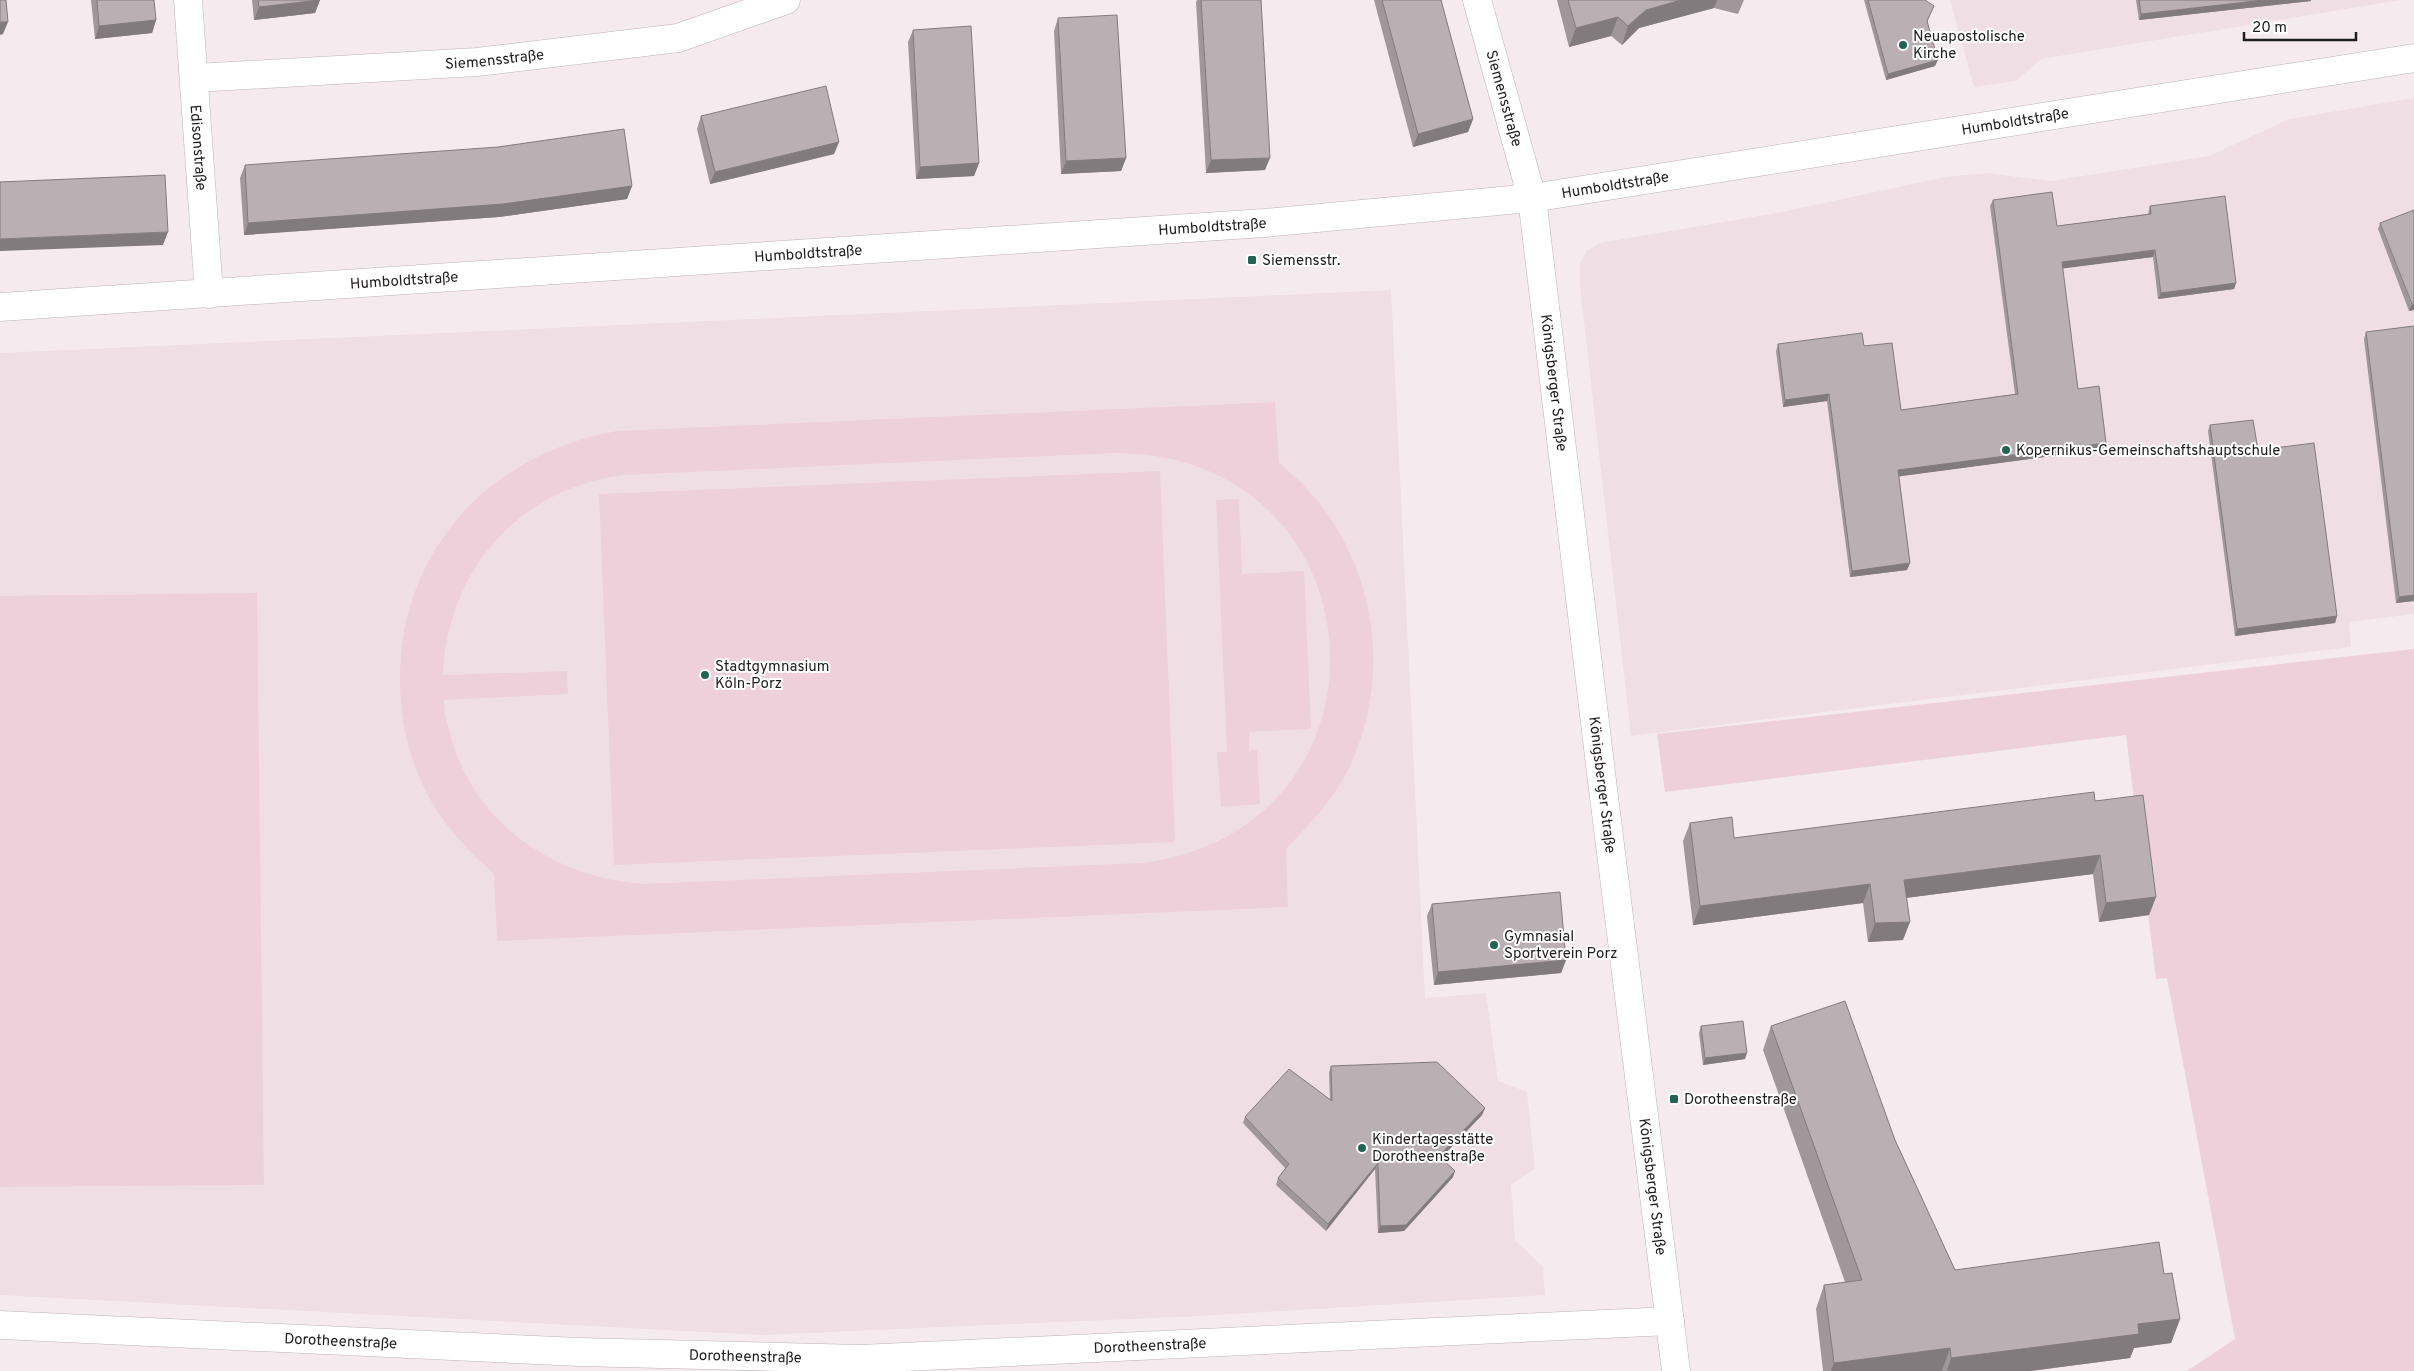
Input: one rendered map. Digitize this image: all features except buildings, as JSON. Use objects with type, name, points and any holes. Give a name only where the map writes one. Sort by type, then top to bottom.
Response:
[{"type":"street","name":"Edisonstraße","points":[[188,0],[209,294]]},
{"type":"street","name":"Siemensstraße","points":[[195,78],[477,62],[678,38],[786,0]]},
{"type":"street","name":"Siemensstraße","points":[[1477,0],[1532,198]]},
{"type":"street","name":"Humboldtstraße","points":[[0,308],[1264,223],[1532,198],[2414,58]]},
{"type":"street","name":"Königsberger Straße","points":[[1532,198],[1601,774],[1676,1371]]},
{"type":"street","name":"Dorotheenstraße","points":[[0,1325],[579,1362],[861,1359],[1670,1321]]},
{"type":"shaded area","points":[[1950,0],[2401,0],[2041,59],[2016,81],[1974,87]]},
{"type":"shaded area","name":"Kopernikus-Gemeinschaftshauptschule","points":[[2414,98],[2414,614],[2349,622],[2351,647],[1631,736],[1580,286],[1580,264],[1587,251],[1600,243],[1782,212],[1945,177],[1987,173],[2051,181],[2209,156],[2289,119]]},
{"type":"shaded area","name":"Stadtgymnasium Köln-Porz","points":[[1391,290],[1425,998],[1486,993],[1498,1081],[1527,1092],[1535,1169],[1511,1185],[1515,1240],[1543,1267],[1545,1295],[1199,1316],[761,1335],[0,1295],[0,353]]},
{"type":"shaded area","points":[[1275,402],[1279,463],[1311,493],[1336,527],[1355,565],[1367,605],[1373,647],[1372,690],[1363,732],[1347,772],[1327,803],[1286,849],[1288,907],[497,941],[494,874],[461,842],[440,816],[419,778],[409,747],[402,715],[400,683],[404,635],[415,591],[434,551],[460,516],[492,486],[529,461],[571,443],[617,431]],"holes":[[[1114,453],[1204,469],[1270,512],[1312,573],[1330,645],[1322,718],[1288,784],[1229,835],[1142,863],[644,884],[613,880],[582,872],[554,860],[527,844],[503,824],[482,801],[465,774],[453,744],[444,700],[568,694],[567,671],[443,675],[448,637],[458,602],[474,569],[496,541],[522,517],[552,497],[586,483],[624,475]]]},
{"type":"shaded area","points":[[1160,471],[1175,842],[614,865],[599,494]]},
{"type":"shaded area","points":[[1239,499],[1242,574],[1304,571],[1311,729],[1249,732],[1249,750],[1257,750],[1260,804],[1221,807],[1217,752],[1227,752],[1216,500]]},
{"type":"shaded area","points":[[257,593],[264,1185],[0,1187],[0,596]]},
{"type":"shaded area","points":[[2414,649],[2414,1371],[2187,1371],[2235,1339],[2167,978],[2156,979],[2126,735],[1665,792],[1657,734]]},
{"type":"place","name":"Neuapostolische Kirche","points":[[1903,45]]},
{"type":"place","name":"Siemensstr.","points":[[1252,260]]},
{"type":"place","name":"Kopernikus-Gemeinschaftshauptschule","points":[[2006,450]]},
{"type":"place","name":"Stadtgymnasium Köln-Porz","points":[[705,675]]},
{"type":"place","name":"Gymnasial Sportverein Porz","points":[[1494,945]]},
{"type":"place","name":"Dorotheenstraße","points":[[1674,1099]]},
{"type":"place","name":"Kindertagesstätte Dorotheenstraße","points":[[1362,1148]]}]
